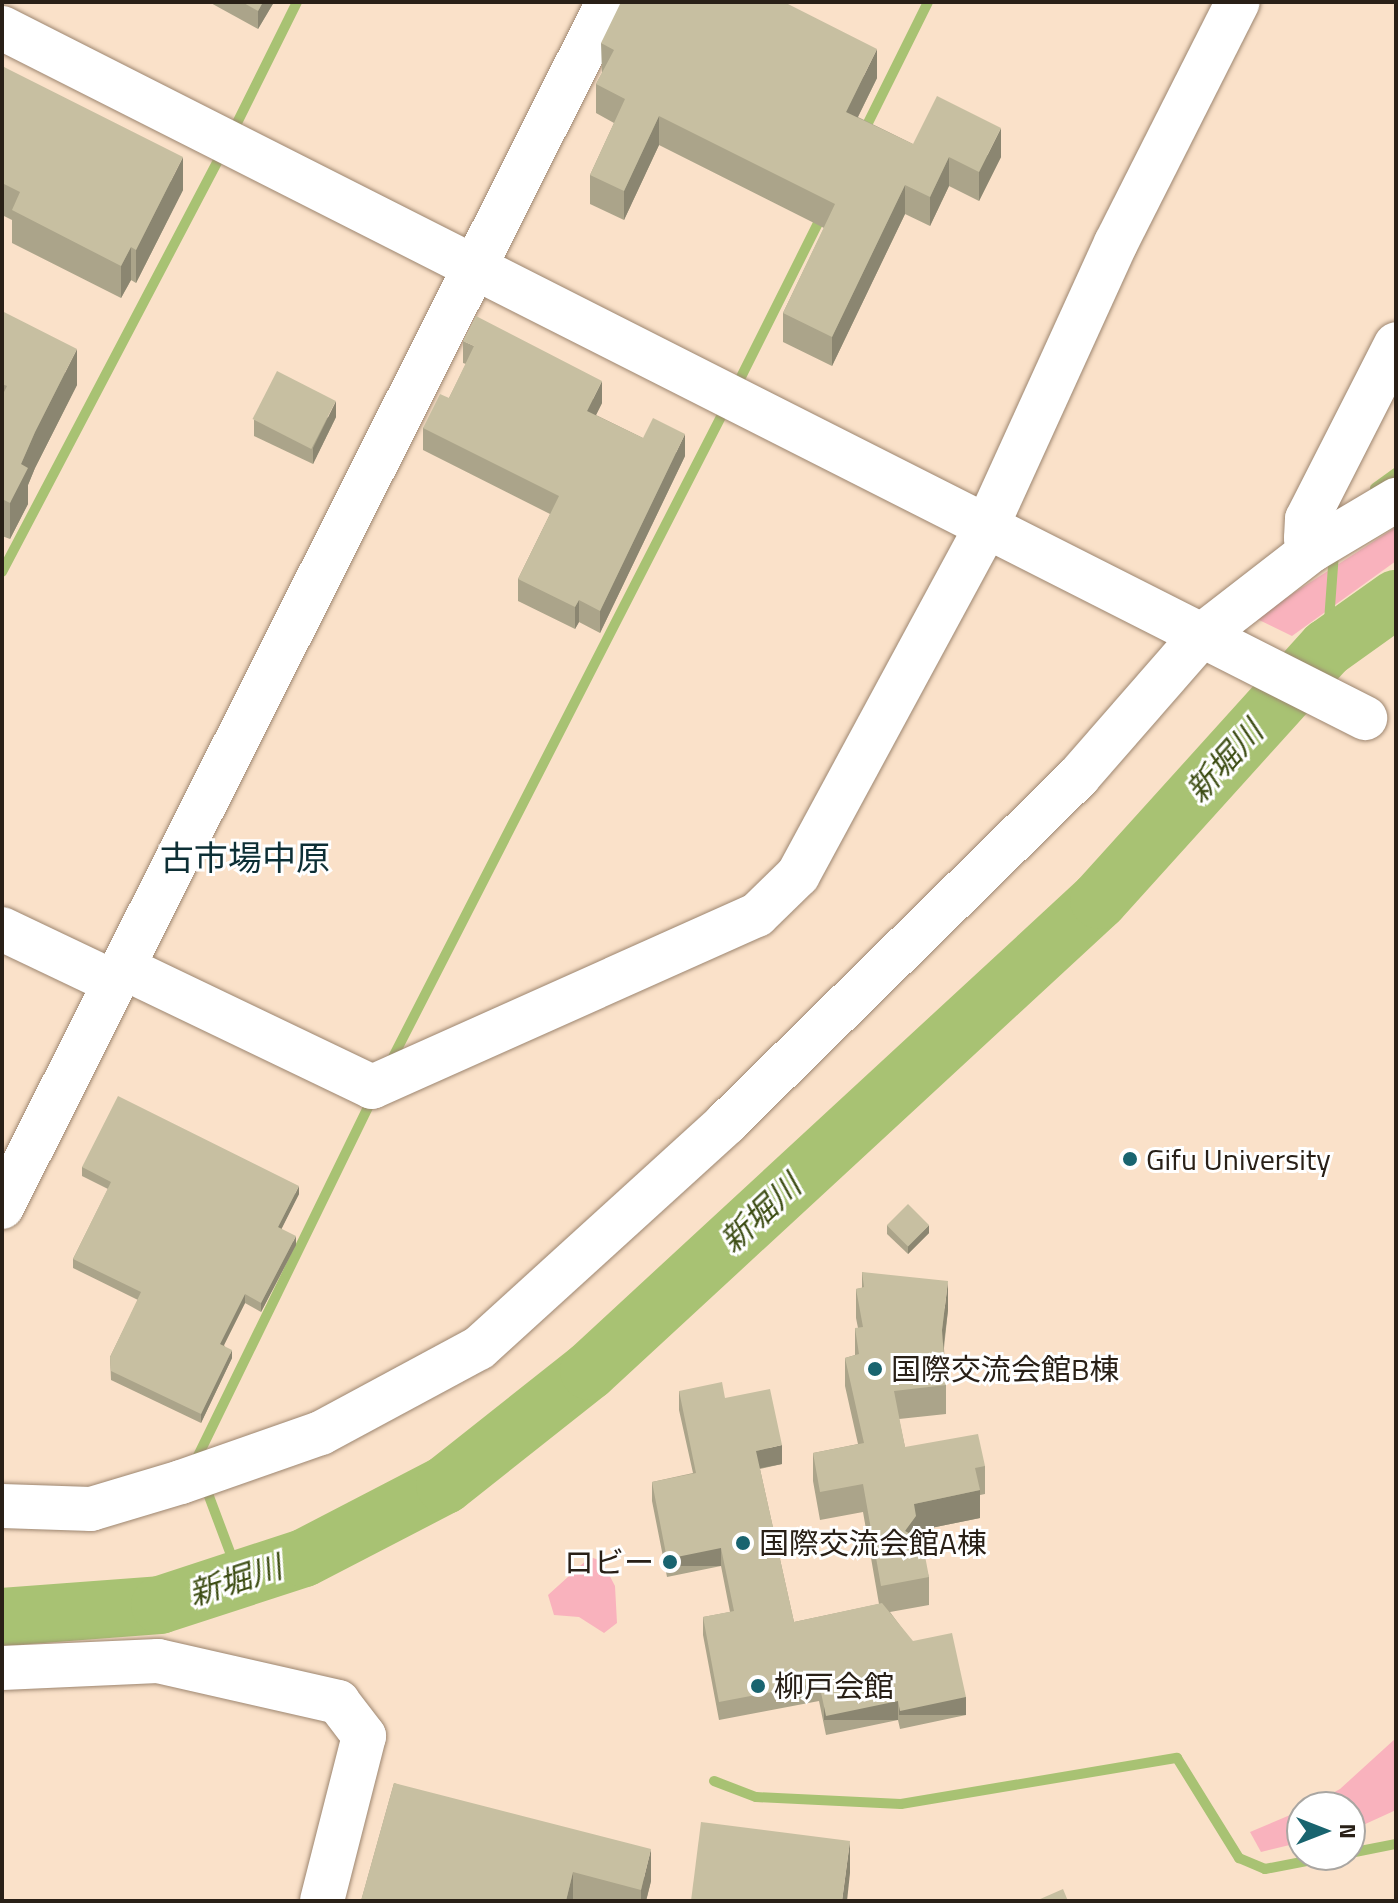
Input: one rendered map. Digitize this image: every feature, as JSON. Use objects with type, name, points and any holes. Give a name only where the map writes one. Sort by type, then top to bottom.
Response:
[{"type":"street","points":[[2,1207],[471,268],[608,2]]},
{"type":"street","points":[[2,929],[118,975],[372,1087],[757,915],[798,875],[987,526],[1116,243],[1238,2]]},
{"type":"street","points":[[2,28],[1365,718]]},
{"type":"street","points":[[1312,550],[1307,519],[1396,344]]},
{"type":"street","points":[[2,1506],[91,1509],[181,1482],[321,1433],[479,1348],[726,1123],[1079,776],[1208,640],[1312,550],[1396,500]]},
{"type":"street","points":[[2,1668],[158,1661],[338,1702],[364,1736],[322,1901]]},
{"type":"shaded area","points":[[1396,527],[1396,561],[1292,636],[1255,618]]},
{"type":"shaded area","points":[[590,1557],[602,1561],[615,1586],[617,1623],[604,1633],[579,1617],[554,1615],[548,1595]]},
{"type":"shaded area","points":[[1396,1738],[1396,1810],[1366,1824],[1366,1791],[1336,1791]]},
{"type":"shaded area","points":[[1286,1817],[1286,1846],[1261,1852],[1250,1832]]},
{"type":"building","points":[[242,2],[263,2],[258,11]]},
{"type":"building","points":[[621,2],[784,2],[877,49],[846,112],[913,144],[937,96],[1001,128],[979,172],[949,157],[930,197],[905,185],[832,337],[783,313],[835,204],[659,116],[624,191],[590,175],[625,99],[596,84],[614,50],[601,43]]},
{"type":"building","points":[[2,66],[183,157],[136,250],[131,247],[121,266],[12,210],[20,192],[2,183]]},
{"type":"building","points":[[2,311],[77,349],[21,464],[28,468],[10,503],[2,499],[2,396],[7,386],[2,384]]},
{"type":"building","points":[[476,316],[602,381],[587,411],[643,438],[653,418],[685,434],[600,611],[579,600],[575,607],[518,579],[559,496],[423,428],[440,394],[449,398],[474,346],[463,341]]},
{"type":"building","points":[[277,371],[336,401],[311,449],[252,419]]},
{"type":"building","points":[[118,1096],[299,1186],[278,1227],[296,1236],[261,1303],[245,1294],[220,1344],[232,1350],[201,1414],[111,1371],[110,1357],[141,1292],[73,1259],[111,1182],[82,1167]]},
{"type":"building","points":[[908,1204],[929,1225],[908,1246],[887,1225]]},
{"type":"building","points":[[862,1272],[948,1281],[942,1330],[946,1385],[894,1391],[905,1447],[978,1434],[985,1466],[975,1468],[980,1490],[914,1504],[916,1516],[905,1531],[922,1540],[929,1577],[881,1586],[863,1484],[820,1492],[813,1453],[864,1443],[845,1358],[859,1354],[855,1328],[863,1327],[856,1289],[864,1287]]},
{"type":"building","points":[[722,1382],[725,1398],[770,1389],[782,1445],[756,1451],[794,1622],[882,1603],[913,1641],[952,1633],[966,1697],[900,1711],[898,1701],[826,1716],[819,1683],[719,1702],[703,1617],[734,1611],[721,1548],[667,1559],[652,1482],[696,1473],[679,1391]]},
{"type":"building","points":[[394,1783],[651,1849],[641,1890],[573,1872],[566,1901],[361,1901]]},
{"type":"building","points":[[701,1822],[850,1841],[842,1901],[691,1901]]},
{"type":"building","points":[[1063,1889],[1068,1901],[1038,1901],[1038,1900]]},
{"type":"waterway","points":[[232,133],[297,2]]},
{"type":"waterway","points":[[863,133],[928,2]]},
{"type":"waterway","points":[[2,572],[223,151]]},
{"type":"waterway","points":[[736,387],[822,215]]},
{"type":"waterway","points":[[390,1063],[727,405]]},
{"type":"waterway","points":[[1375,488],[1396,473]]},
{"type":"waterway","points":[[1327,648],[1334,552]]},
{"type":"waterway","name":"新堀川","points":[[2,1617],[160,1605],[304,1558],[445,1485],[589,1371],[1099,900],[1327,648],[1396,599]]},
{"type":"waterway","points":[[195,1462],[374,1095]]},
{"type":"waterway","points":[[204,1483],[240,1579]]},
{"type":"waterway","points":[[714,1781],[756,1797],[901,1804],[1177,1758],[1239,1858],[1265,1869],[1286,1865]]},
{"type":"waterway","points":[[1366,1850],[1396,1844]]},
{"type":"place","name":"Gifu University","points":[[1130,1159]]},
{"type":"place","name":"国際交流会館B棟","points":[[875,1369]]},
{"type":"place","name":"国際交流会館A棟","points":[[743,1543]]},
{"type":"place","name":"ロビー","points":[[670,1562]]},
{"type":"place","name":"柳戸会館","points":[[758,1686]]},
{"type":"district","name":"古市場中原","points":[[245,858]]}]
